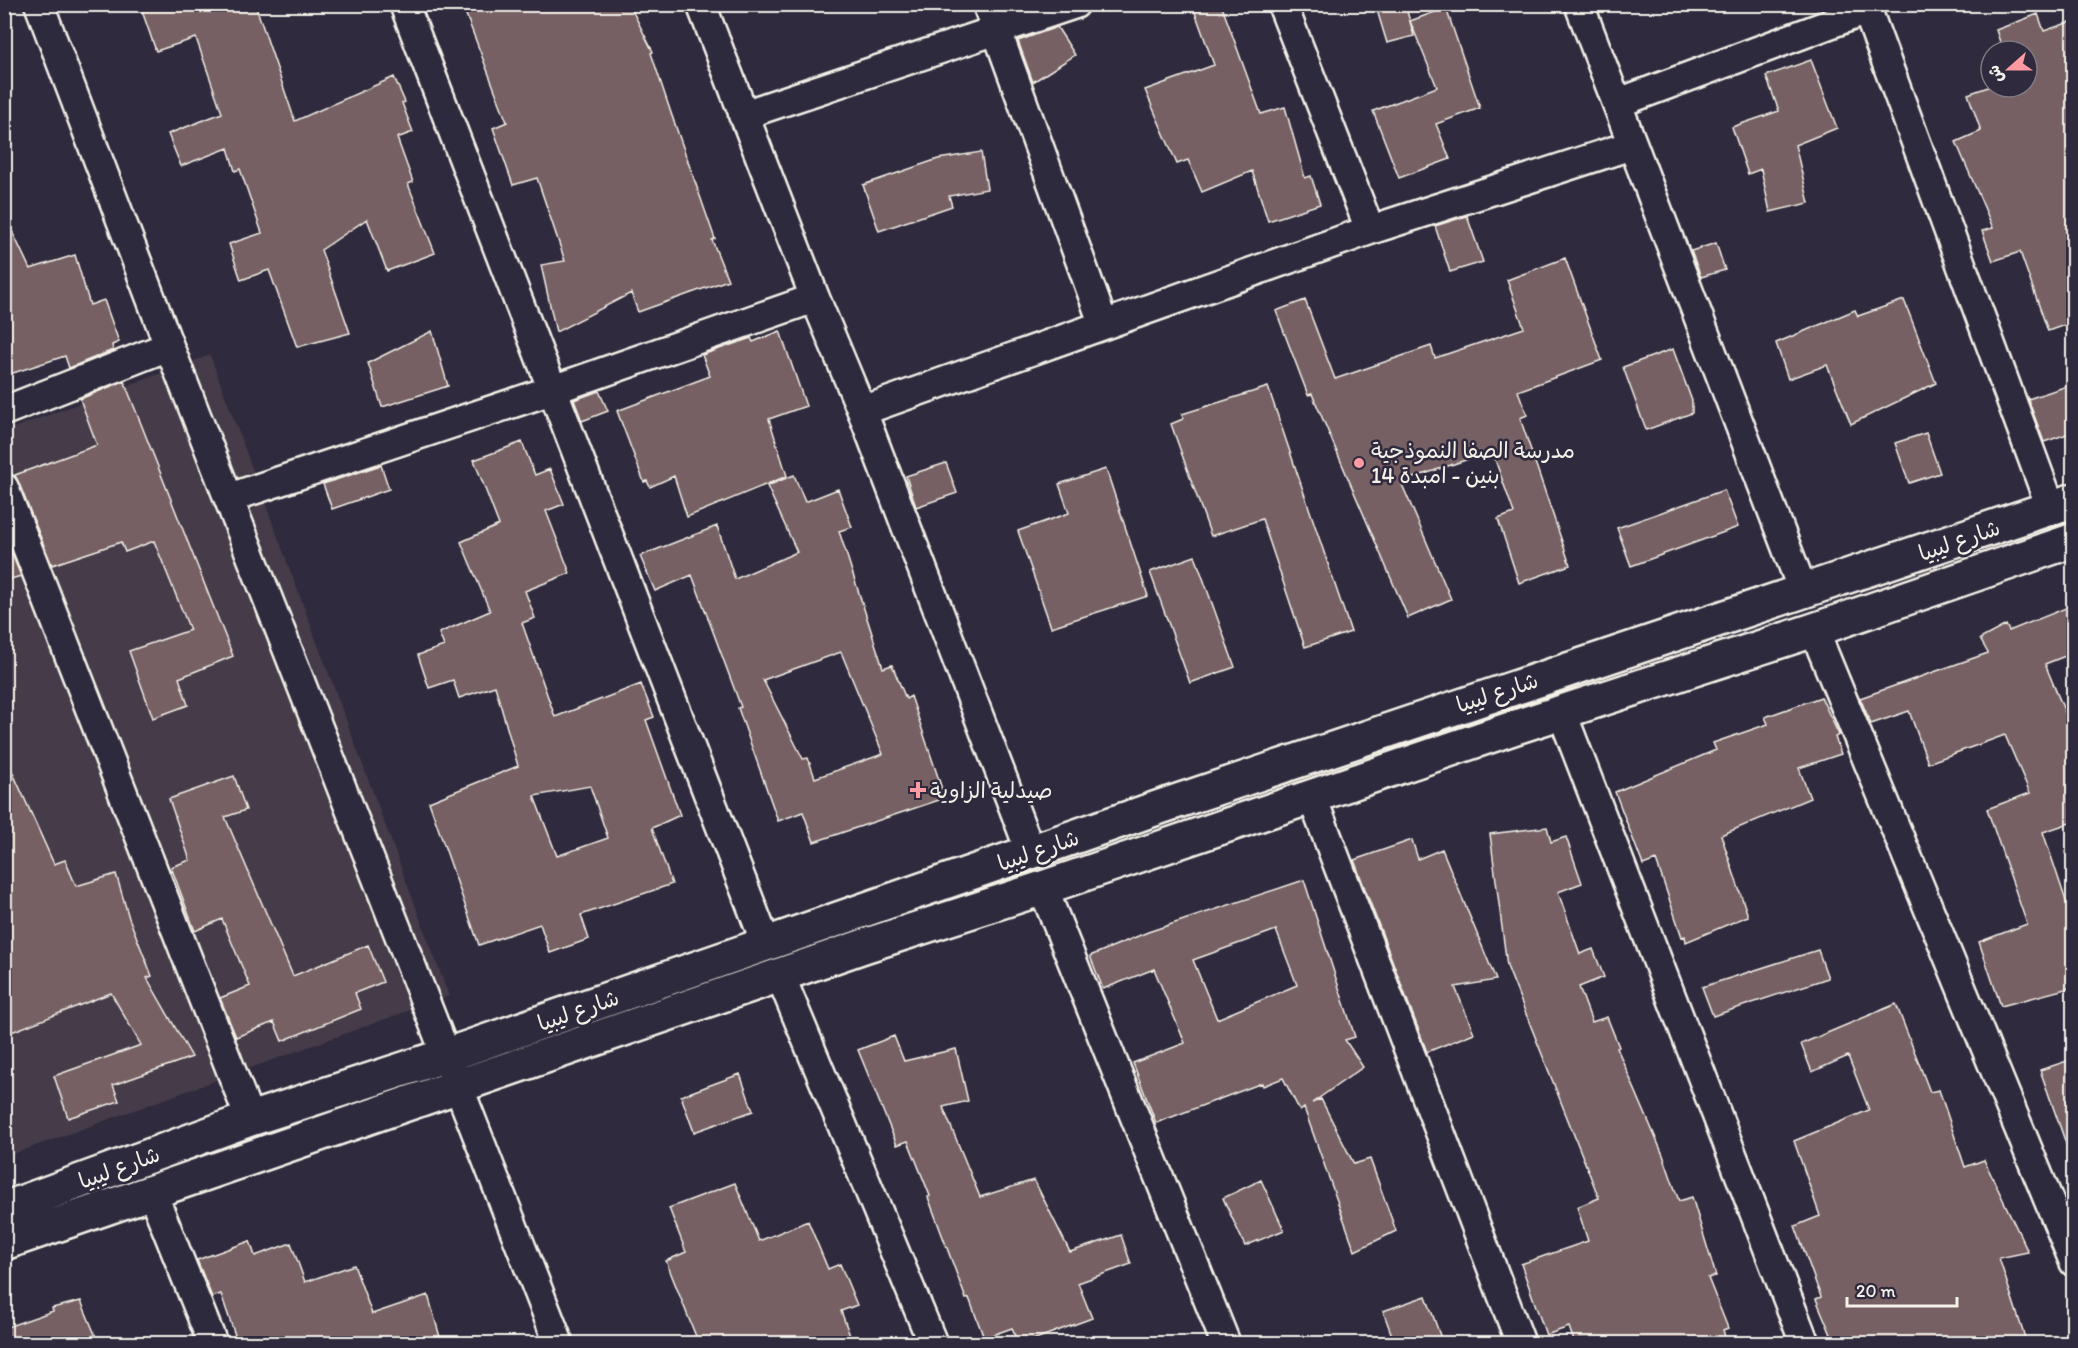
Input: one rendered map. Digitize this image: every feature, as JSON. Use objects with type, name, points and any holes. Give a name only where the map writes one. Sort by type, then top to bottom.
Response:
[{"type":"main road","name":"شارع ليبيا","points":[[4,1209],[250,1119],[447,1055],[766,944],[851,912],[1031,853],[1501,691],[2062,504]]},
{"type":"main road","name":"شارع ليبيا","points":[[4,1243],[864,946],[1043,888],[1516,727],[2071,546]]},
{"type":"main road","points":[[1501,691],[1516,727]]},
{"type":"main road","points":[[851,912],[864,946]]},
{"type":"street","points":[[39,4],[169,346],[559,1344]]},
{"type":"street","points":[[404,4],[766,944]]},
{"type":"street","points":[[701,4],[815,298],[862,411],[1031,853]]},
{"type":"street","points":[[743,115],[992,17],[1075,4]]},
{"type":"street","points":[[1282,4],[1370,230]]},
{"type":"street","points":[[1579,4],[1803,591]]},
{"type":"street","points":[[1618,103],[1866,7],[2062,504]]},
{"type":"street","points":[[992,17],[1103,323]]},
{"type":"street","points":[[862,411],[1103,323],[1370,230],[1632,145]]},
{"type":"street","points":[[229,498],[552,390],[815,298]]},
{"type":"street","points":[[4,411],[169,346]]},
{"type":"street","points":[[4,488],[250,1119]]},
{"type":"street","points":[[1814,630],[2073,1262]]},
{"type":"street","points":[[1562,713],[1805,1344]]},
{"type":"street","points":[[1312,797],[1521,1344]]},
{"type":"street","points":[[1043,888],[1226,1344]]},
{"type":"street","points":[[780,975],[933,1344]]},
{"type":"street","points":[[152,1192],[213,1344]]},
{"type":"shaded area","points":[[210,355],[449,996],[5,1157],[5,431]]},
{"type":"building","points":[[160,4],[255,4],[295,121],[394,77],[405,102],[402,103],[413,132],[397,138],[413,182],[408,184],[435,253],[387,271],[367,219],[321,250],[350,333],[297,347],[269,270],[241,280],[229,244],[262,233],[240,169],[235,171],[228,148],[181,166],[168,134],[222,113],[196,38],[156,51],[142,11]]},
{"type":"building","points":[[462,4],[629,4],[653,52],[651,53],[715,239],[712,240],[728,280],[638,312],[631,293],[556,332],[541,265],[565,261],[537,178],[513,185],[493,128],[507,122]]},
{"type":"building","points":[[1192,4],[1221,4],[1261,114],[1285,107],[1305,178],[1311,176],[1320,204],[1268,221],[1252,171],[1202,192],[1188,160],[1177,164],[1145,90],[1214,65]]},
{"type":"building","points":[[1405,4],[1414,36],[1387,43],[1377,10]]},
{"type":"building","points":[[1446,8],[1480,108],[1436,124],[1450,159],[1399,178],[1373,111],[1437,87],[1410,21]]},
{"type":"building","points":[[2038,14],[2044,31],[2073,21],[2073,322],[2048,331],[2020,252],[1993,261],[1982,231],[1993,228],[1956,142],[1981,131],[1968,94],[1979,90],[1979,99],[2039,99],[2039,39],[1999,39],[1996,30]]},
{"type":"building","points":[[1057,27],[1075,55],[1033,82],[1018,41]]},
{"type":"building","points":[[1811,60],[1837,128],[1795,145],[1809,203],[1770,212],[1761,169],[1748,174],[1732,127],[1779,111],[1766,76]]},
{"type":"building","points":[[981,152],[987,189],[949,196],[952,206],[879,231],[863,185],[938,159]]},
{"type":"building","points":[[4,214],[30,269],[75,255],[90,305],[104,300],[119,342],[112,345],[113,350],[69,368],[65,356],[4,376]]},
{"type":"building","points":[[1467,216],[1483,262],[1450,272],[1435,226]]},
{"type":"building","points":[[1716,243],[1725,270],[1701,277],[1691,251]]},
{"type":"building","points":[[1565,258],[1602,360],[1518,391],[1527,415],[1520,418],[1570,565],[1519,583],[1498,519],[1514,513],[1492,451],[1401,482],[1451,599],[1408,618],[1312,394],[1308,395],[1276,311],[1305,300],[1335,379],[1431,346],[1435,358],[1524,328],[1507,280]]},
{"type":"building","points":[[1904,300],[1936,383],[1851,424],[1827,365],[1788,379],[1776,343],[1855,310],[1858,316]]},
{"type":"building","points":[[432,331],[448,386],[382,407],[368,363]]},
{"type":"building","points":[[780,331],[806,406],[769,419],[787,476],[687,517],[674,476],[650,487],[647,481],[644,482],[617,411],[710,376],[702,355],[751,338],[753,342]]},
{"type":"building","points":[[1673,349],[1692,401],[1692,413],[1646,430],[1623,367]]},
{"type":"building","points":[[124,381],[233,656],[179,678],[188,705],[153,718],[129,651],[190,630],[154,541],[125,552],[121,542],[52,565],[15,475],[97,445],[80,399]]},
{"type":"building","points":[[2073,384],[2073,432],[2044,442],[2028,399]]},
{"type":"building","points":[[1268,387],[1351,632],[1305,647],[1262,519],[1211,536],[1171,424],[1183,419],[1182,414]]},
{"type":"building","points":[[599,391],[608,411],[582,421],[574,400]]},
{"type":"building","points":[[1926,433],[1940,473],[1909,483],[1895,443]]},
{"type":"building","points":[[522,442],[535,475],[550,469],[564,504],[546,511],[570,573],[525,591],[535,618],[522,623],[555,717],[641,684],[654,717],[646,720],[680,815],[652,828],[672,884],[581,915],[589,939],[550,953],[540,924],[479,945],[429,802],[518,766],[495,686],[459,698],[453,680],[429,688],[418,655],[444,646],[439,633],[490,611],[461,542],[499,525],[474,460]],"holes":[[[590,786],[608,838],[557,856],[534,796]]]},
{"type":"building","points":[[946,463],[957,493],[916,507],[906,476]]},
{"type":"building","points":[[381,465],[389,489],[332,509],[323,484]]},
{"type":"building","points":[[1106,469],[1148,596],[1051,627],[1018,531],[1069,513],[1059,484]]},
{"type":"building","points":[[794,475],[805,502],[838,489],[852,527],[839,531],[883,668],[892,665],[906,699],[911,696],[945,798],[814,842],[803,812],[778,821],[738,708],[741,707],[692,575],[655,591],[640,556],[717,526],[735,579],[797,552],[767,486]],"holes":[[[841,652],[883,754],[815,778],[808,758],[803,759],[763,680]]]},
{"type":"building","points":[[1724,490],[1738,527],[1631,566],[1617,528]]},
{"type":"building","points":[[4,535],[21,576],[4,581]]},
{"type":"building","points":[[1195,556],[1235,667],[1190,683],[1150,572]]},
{"type":"building","points":[[2073,605],[2073,653],[2045,664],[2073,732],[2073,822],[2043,832],[2073,922],[2073,987],[2001,1006],[1979,942],[2027,924],[1987,809],[2030,793],[2005,735],[1928,763],[1909,711],[1871,724],[1860,698],[1988,653],[1980,639],[2006,625],[2009,631]]},
{"type":"building","points":[[1821,697],[1839,735],[1835,737],[1841,754],[1799,768],[1810,798],[1721,835],[1748,916],[1686,942],[1685,936],[1682,937],[1656,860],[1643,865],[1615,792],[1716,750],[1713,743],[1768,724],[1765,717]]},
{"type":"building","points":[[4,753],[54,864],[65,860],[76,886],[116,874],[129,918],[152,976],[147,978],[192,1057],[113,1085],[119,1101],[68,1118],[54,1076],[141,1045],[111,993],[4,1035]]},
{"type":"building","points":[[234,776],[246,810],[225,817],[293,976],[368,945],[383,982],[355,993],[361,1009],[282,1041],[274,1022],[236,1037],[220,998],[250,986],[222,919],[195,931],[171,867],[190,860],[169,799]]},
{"type":"building","points":[[1547,827],[1551,842],[1566,837],[1582,883],[1558,892],[1580,954],[1593,949],[1604,977],[1579,987],[1592,1022],[1607,1017],[1619,1047],[1617,1048],[1663,1155],[1679,1201],[1692,1197],[1716,1276],[1708,1278],[1728,1328],[1723,1330],[1727,1344],[1575,1344],[1569,1327],[1546,1335],[1521,1264],[1588,1241],[1577,1207],[1599,1198],[1507,966],[1490,834]]},
{"type":"building","points":[[1412,840],[1418,859],[1442,849],[1496,980],[1455,987],[1474,1033],[1427,1052],[1354,860]]},
{"type":"building","points":[[1304,880],[1355,1037],[1345,1040],[1363,1067],[1312,1103],[1321,1099],[1354,1164],[1370,1159],[1396,1231],[1355,1251],[1304,1108],[1300,1111],[1283,1078],[1263,1086],[1262,1083],[1156,1123],[1133,1063],[1185,1043],[1154,969],[1103,989],[1090,956],[1148,932]],"holes":[[[1276,930],[1297,985],[1217,1019],[1193,960]]]},
{"type":"building","points":[[1818,950],[1828,978],[1713,1016],[1702,987]]},
{"type":"building","points":[[1896,1004],[1930,1092],[1939,1090],[1965,1167],[1984,1160],[2028,1252],[1999,1258],[2027,1344],[1835,1344],[1816,1299],[1821,1297],[1795,1226],[1820,1216],[1794,1141],[1869,1110],[1848,1056],[1812,1072],[1801,1044]]},
{"type":"building","points":[[894,1036],[904,1061],[956,1049],[968,1101],[943,1107],[980,1197],[1034,1180],[1070,1252],[1121,1235],[1131,1264],[1078,1283],[1092,1318],[1022,1344],[1018,1344],[1012,1328],[984,1338],[969,1298],[966,1299],[908,1141],[897,1145],[858,1050]]},
{"type":"building","points":[[2073,1059],[2073,1151],[2069,1152],[2040,1070]]},
{"type":"building","points":[[740,1074],[753,1111],[694,1132],[681,1096]]},
{"type":"building","points":[[1261,1180],[1284,1230],[1245,1246],[1223,1198]]},
{"type":"building","points":[[735,1183],[759,1241],[808,1221],[828,1269],[840,1264],[857,1305],[841,1311],[853,1344],[699,1344],[666,1261],[686,1252],[669,1208]]},
{"type":"building","points":[[250,1241],[255,1256],[291,1243],[305,1282],[354,1265],[372,1314],[428,1295],[442,1344],[238,1344],[221,1294],[212,1297],[197,1260]]},
{"type":"building","points":[[1426,1296],[1443,1344],[1395,1344],[1383,1311]]},
{"type":"building","points":[[81,1301],[99,1344],[4,1344],[4,1328],[53,1311],[52,1308]]},
{"type":"place","name":"مدرسة الصفا النموذجية بنين - امبدة 14","points":[[1359,463]]},
{"type":"place","name":"صيدلية الزاوية","points":[[918,790]]}]
